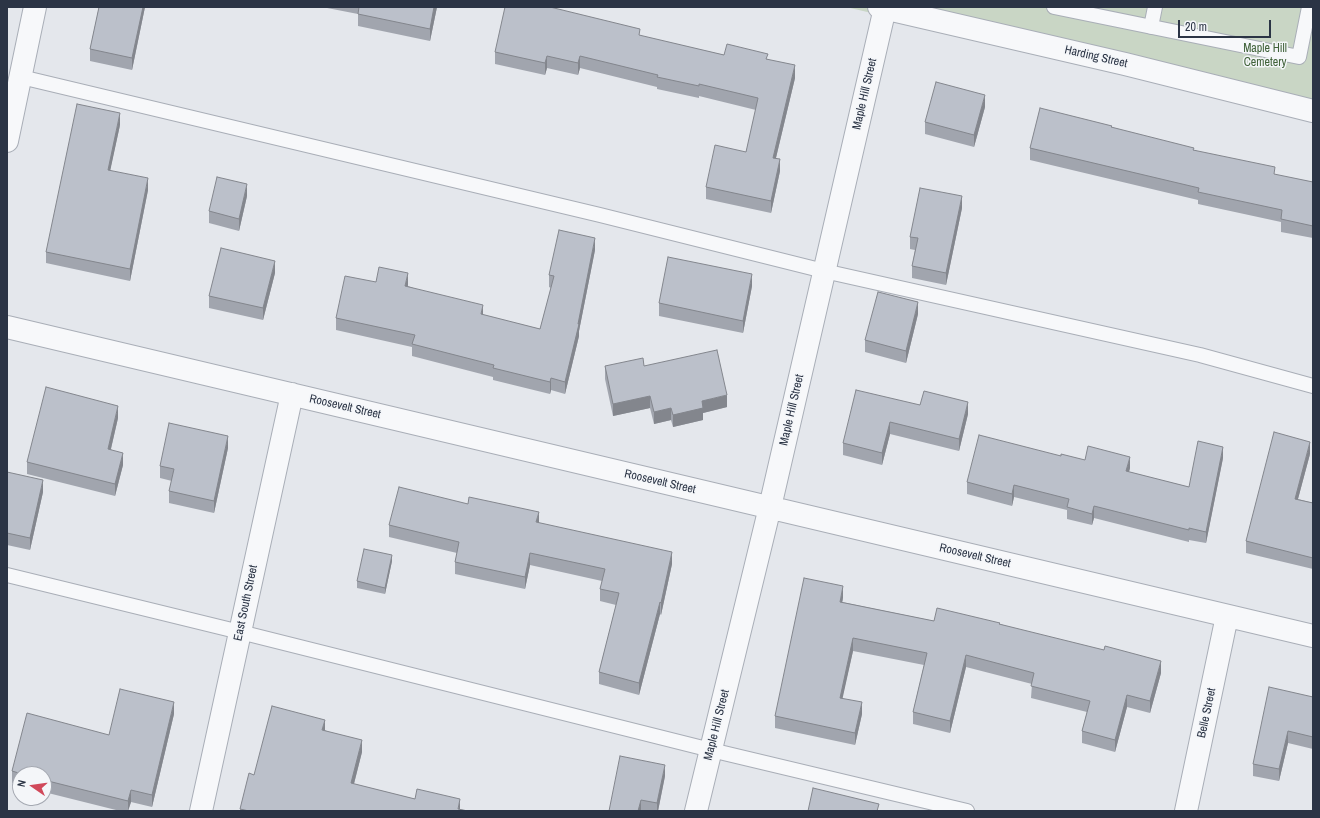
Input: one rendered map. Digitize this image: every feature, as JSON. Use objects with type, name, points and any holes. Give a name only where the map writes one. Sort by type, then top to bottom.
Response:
[{"type":"street","points":[[7,141],[35,7]]},
{"type":"street","name":"Harding Street","points":[[883,7],[1125,64],[1313,111]]},
{"type":"street","name":"Maple Hill Street","points":[[696,811],[770,508],[883,7]]},
{"type":"street","name":"Roosevelt Street","points":[[7,327],[1313,636]]},
{"type":"street","name":"East South Street","points":[[201,811],[292,394]]},
{"type":"street","name":"Belle Street","points":[[1186,811],[1228,616]]},
{"type":"lane","points":[[1054,7],[1299,57],[1309,7]]},
{"type":"lane","points":[[1151,27],[1155,7]]},
{"type":"lane","points":[[21,77],[600,215],[824,271],[1200,355],[1313,386]]},
{"type":"lane","points":[[7,575],[711,750],[967,811]]},
{"type":"green space","name":"Maple Hill Cemetery","points":[[846,7],[1313,7],[1313,117]]},
{"type":"building","points":[[99,7],[143,7],[132,58],[90,49]]},
{"type":"building","points":[[359,7],[434,7],[430,29],[358,14]]},
{"type":"building","points":[[505,7],[550,7],[640,29],[639,35],[724,55],[727,44],[768,54],[766,59],[795,65],[773,158],[780,159],[771,201],[706,187],[715,145],[746,152],[758,98],[699,84],[699,86],[657,77],[658,75],[580,56],[578,63],[547,56],[545,63],[495,52]]},
{"type":"building","points":[[936,82],[985,95],[974,135],[925,122]]},
{"type":"building","points":[[77,104],[120,113],[108,170],[148,178],[130,269],[46,252]]},
{"type":"building","points":[[1040,108],[1194,148],[1193,150],[1275,167],[1274,174],[1313,182],[1313,226],[1281,219],[1282,210],[1198,192],[1199,188],[1030,148]]},
{"type":"building","points":[[217,177],[247,184],[239,219],[209,211]]},
{"type":"building","points":[[920,188],[962,196],[946,273],[912,266],[918,238],[910,237]]},
{"type":"building","points":[[559,230],[595,238],[579,324],[565,382],[551,378],[550,382],[493,368],[494,365],[412,344],[415,335],[336,318],[345,276],[376,282],[379,267],[408,273],[405,286],[483,305],[481,314],[540,329],[554,276],[549,275]]},
{"type":"building","points":[[221,248],[275,261],[263,308],[209,296]]},
{"type":"building","points":[[668,257],[752,274],[743,321],[659,303]]},
{"type":"building","points":[[878,292],[918,302],[906,351],[865,340]]},
{"type":"building","points":[[717,350],[727,395],[702,401],[703,408],[673,415],[671,408],[654,412],[650,396],[613,404],[605,366],[643,358],[644,366]]},
{"type":"building","points":[[46,387],[118,406],[108,449],[123,453],[115,484],[27,462]]},
{"type":"building","points":[[856,390],[920,405],[924,391],[968,402],[959,439],[890,422],[882,453],[843,443]]},
{"type":"building","points":[[169,423],[228,436],[214,501],[169,491],[174,469],[160,466]]},
{"type":"building","points":[[1274,432],[1310,442],[1295,499],[1313,503],[1313,558],[1246,541]]},
{"type":"building","points":[[979,435],[1061,456],[1061,454],[1085,460],[1088,446],[1130,457],[1126,471],[1189,487],[1198,441],[1223,447],[1206,532],[1189,528],[1189,530],[1094,506],[1092,514],[1067,507],[1069,499],[1014,485],[1012,494],[967,482]]},
{"type":"building","points":[[7,472],[43,480],[30,538],[7,533]]},
{"type":"building","points":[[399,487],[468,504],[469,497],[539,512],[536,522],[672,552],[661,603],[660,602],[639,683],[599,672],[619,593],[600,589],[605,569],[530,553],[525,577],[455,562],[459,542],[389,525]]},
{"type":"building","points":[[364,549],[392,555],[385,588],[357,581]]},
{"type":"building","points":[[804,578],[843,586],[840,602],[934,621],[937,608],[1104,650],[1105,646],[1161,661],[1150,701],[1127,695],[1115,740],[1082,731],[1090,701],[1031,686],[1034,673],[966,655],[950,721],[913,712],[927,653],[853,638],[840,698],[862,702],[855,733],[775,716]]},
{"type":"building","points":[[1269,687],[1313,697],[1313,737],[1288,731],[1279,769],[1253,764]]},
{"type":"building","points":[[120,689],[174,702],[152,795],[131,790],[128,801],[52,782],[52,766],[13,766],[27,713],[109,735]]},
{"type":"building","points":[[272,706],[325,720],[322,730],[362,740],[351,783],[415,799],[417,789],[460,799],[458,809],[468,811],[249,811],[240,809],[249,773],[254,775]]},
{"type":"building","points":[[620,756],[665,765],[657,803],[641,800],[638,811],[609,811]]},
{"type":"building","points":[[813,788],[879,804],[877,811],[808,811]]}]
